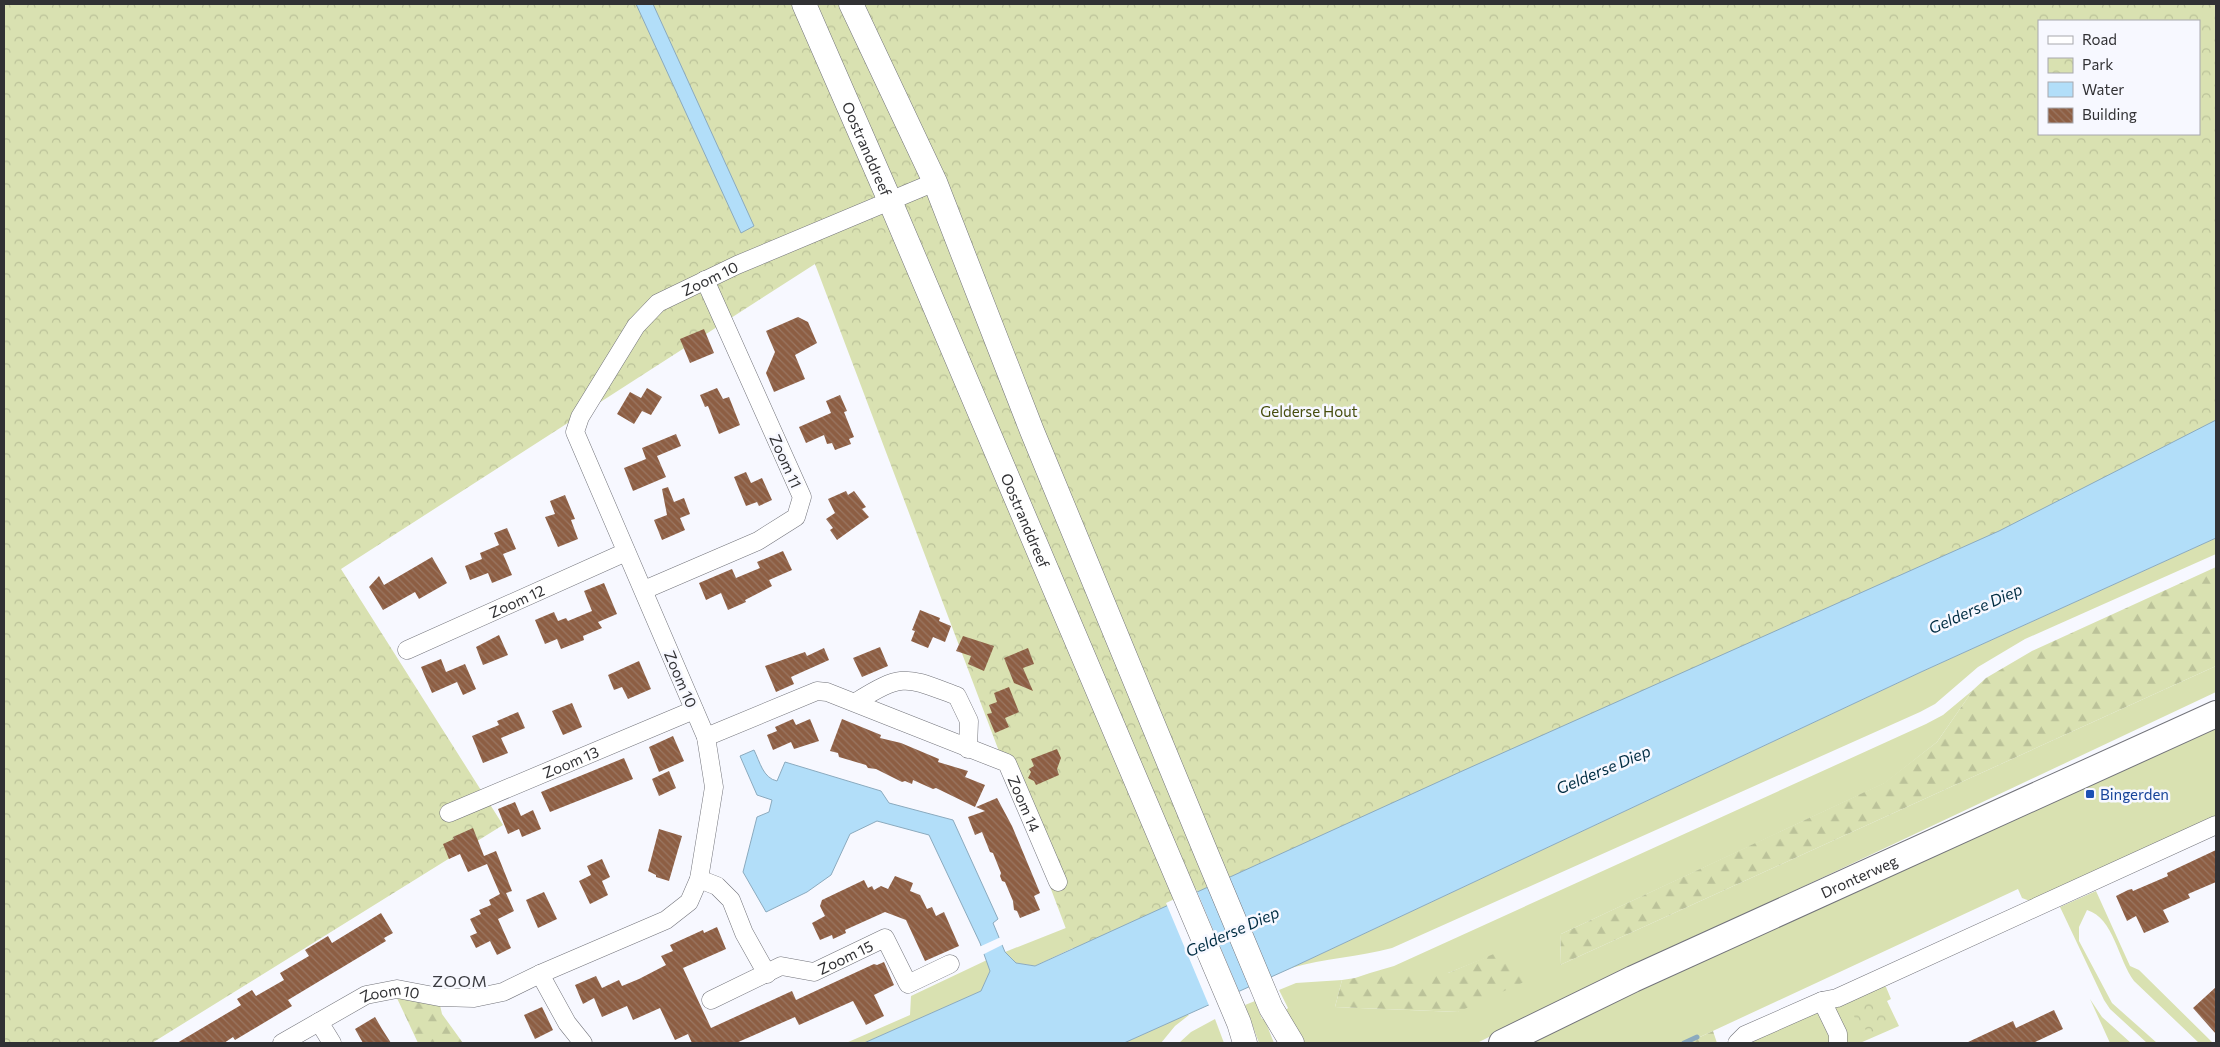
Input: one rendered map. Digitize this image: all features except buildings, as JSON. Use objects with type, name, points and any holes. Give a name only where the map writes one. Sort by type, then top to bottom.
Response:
[{"type":"main road","name":"Oostranddreef","points":[[804,4],[1175,870],[1244,1037]]},
{"type":"main road","points":[[851,4],[935,182],[1032,431],[1207,855],[1273,1013],[1292,1043]]},
{"type":"main road","name":"Dronterweg","points":[[1502,1043],[1633,979],[2216,714]]},
{"type":"main road","points":[[1273,1013],[1275,1033],[1280,1043]]},
{"type":"street","points":[[890,201],[935,182]]},
{"type":"street","name":"Zoom 10","points":[[282,1043],[366,995],[397,989],[438,998],[474,998],[503,992],[540,974],[666,920],[689,902],[699,879],[714,787],[706,737],[575,432],[580,417],[636,326],[658,303],[705,280],[890,201]]},
{"type":"street","name":"Zoom 11","points":[[644,590],[758,541],[796,517],[802,497],[705,280]]},
{"type":"street","name":"Zoom 12","points":[[407,650],[626,552]]},
{"type":"street","points":[[856,702],[883,685],[901,680],[917,681],[957,696],[969,721],[968,749]]},
{"type":"street","name":"Zoom 14","points":[[706,737],[817,691],[827,692],[856,702],[968,749],[1007,763],[1058,882]]},
{"type":"street","name":"Zoom 13","points":[[449,813],[694,710]]},
{"type":"street","points":[[1737,1043],[1745,1035],[1822,1001],[1836,998],[2216,825]]},
{"type":"street","points":[[699,879],[717,886],[731,900],[744,933],[767,974]]},
{"type":"street","name":"Zoom 15","points":[[711,1000],[781,966],[814,972],[886,938],[908,984],[950,964]]},
{"type":"street","points":[[540,974],[567,1023],[583,1043]]},
{"type":"street","points":[[1822,1001],[1838,1034],[1838,1043]]},
{"type":"street","points":[[318,1022],[332,1043]]},
{"type":"green space","name":"Gelderse Hout","points":[[4,4],[2216,4],[2216,432],[1937,592],[1074,950],[815,264],[341,569],[503,825],[152,1043],[4,1043]]},
{"type":"green space","points":[[2216,538],[2216,554],[2025,639],[1978,667],[1935,704],[1920,712],[1392,948],[1291,968],[1921,672]]},
{"type":"green space","points":[[2216,567],[2216,666],[1560,965],[1561,934],[1884,783],[1937,742],[1973,690],[1986,678],[2032,651]]},
{"type":"green space","points":[[2216,666],[2216,692],[1569,997],[1477,1043],[1299,1043],[1284,1012],[1288,1008],[1279,990],[1296,983],[1342,980],[1335,1007],[1458,1012],[1508,949],[1448,973],[1370,973],[1394,966],[1926,724],[1943,715],[1973,690],[1937,742],[1885,783],[1561,934],[1560,965]]},
{"type":"green space","points":[[2216,724],[2216,817],[2030,901],[2022,898],[2018,889],[1687,1043],[1524,1043]]},
{"type":"green space","points":[[2096,891],[2130,966],[2139,970],[2213,1043],[2199,1043],[2134,981],[2128,972],[2110,930],[2096,914],[2087,910],[2079,927],[2079,941],[2112,1003],[2157,1043],[2147,1043],[2110,1009],[2060,907]]},
{"type":"green space","points":[[1086,920],[1130,921],[1035,966],[1016,963],[1005,952]]},
{"type":"green space","points":[[1508,948],[1524,982],[1458,1012],[1335,1007],[1342,980],[1370,973],[1448,973]]},
{"type":"green space","points":[[987,960],[990,971],[982,991],[864,1043],[846,1043],[910,1015],[911,996]]},
{"type":"green space","points":[[1881,984],[1886,987],[1891,999],[1887,1001],[1899,1026],[1860,1043],[1848,1043],[1834,1012],[1834,1006]]},
{"type":"green space","points":[[396,996],[439,1001],[442,1014],[463,1043],[418,1043]]},
{"type":"green space","points":[[2090,999],[2102,1017],[2131,1043],[2110,1043]]},
{"type":"green space","points":[[1255,1001],[1274,1043],[1259,1043],[1245,1005]]},
{"type":"green space","points":[[1876,1001],[1884,1005],[1887,1014],[1886,1028],[1871,1033],[1857,1024],[1853,1013],[1864,1003]]},
{"type":"green space","points":[[1814,1013],[1820,1014],[1833,1041],[1832,1043],[1748,1043]]},
{"type":"green space","points":[[1185,1015],[1189,1015],[1175,1026],[1161,1043],[1124,1043]]},
{"type":"green space","points":[[1215,1019],[1224,1043],[1179,1043],[1191,1032]]},
{"type":"green space","points":[[1713,1031],[1717,1043],[1687,1043]]},
{"type":"water","points":[[636,4],[653,4],[754,226],[741,233]]},
{"type":"water","name":"Gelderse Diep","points":[[2216,420],[2216,538],[1921,672],[1291,968],[1124,1043],[864,1043],[981,991],[990,971],[980,943],[929,835],[877,821],[850,834],[831,875],[807,892],[766,912],[743,872],[757,817],[769,812],[772,800],[757,795],[740,756],[754,750],[765,773],[768,777],[777,781],[785,762],[881,791],[889,803],[953,820],[998,919],[993,923],[1005,952],[1016,963],[1035,966],[1460,772],[1999,531]]},
{"type":"pier","points":[[1196,889],[1240,994],[1210,1008],[1166,903]]},
{"type":"pier","points":[[1001,937],[1004,944],[982,955],[979,947]]},
{"type":"waterway","points":[[1684,1043],[1697,1037]]},
{"type":"place","name":"Bingerden","points":[[2090,794]]},
{"type":"district","name":"ZOOM","points":[[460,980]]}]
